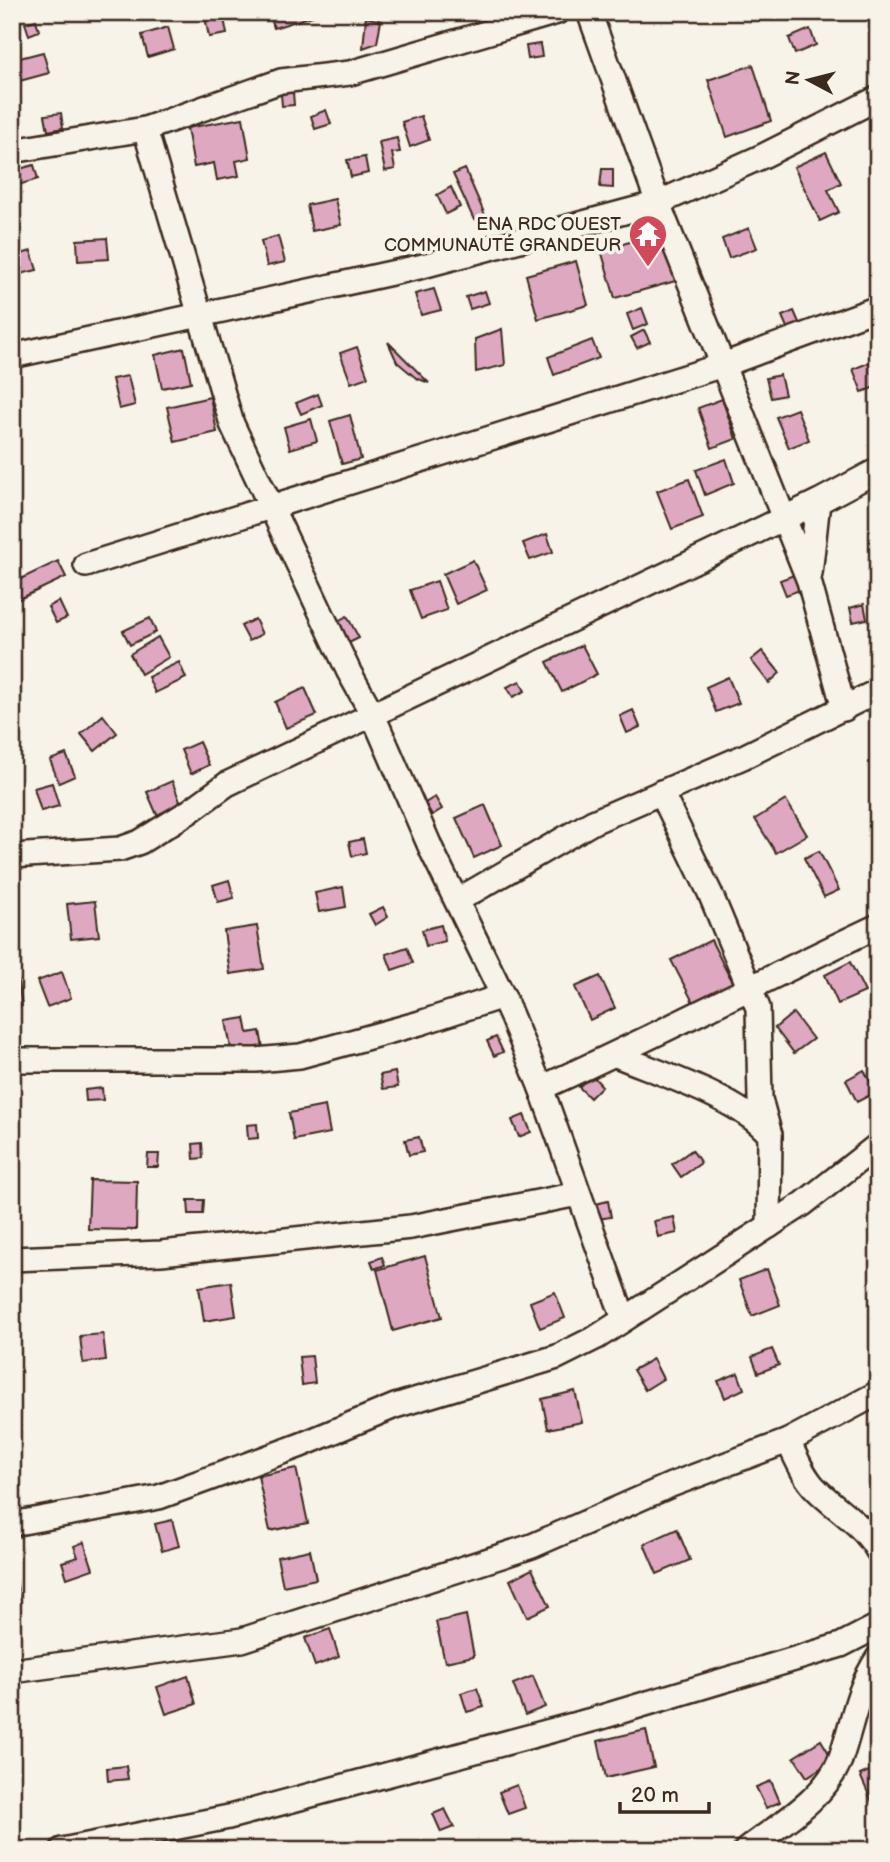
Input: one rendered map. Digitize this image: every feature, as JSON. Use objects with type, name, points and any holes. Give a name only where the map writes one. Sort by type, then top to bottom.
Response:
[{"type":"street","points":[[12,151],[145,129],[281,81],[350,74],[557,12]]},
{"type":"street","points":[[589,12],[658,202],[809,581],[844,709]]},
{"type":"street","points":[[12,356],[419,267],[658,202],[763,156],[878,98]]},
{"type":"street","points":[[145,129],[232,424],[349,673],[373,715],[432,851],[503,996],[541,1088],[624,1319]]},
{"type":"street","points":[[86,565],[723,365],[878,308]]},
{"type":"street","points":[[12,856],[103,852],[140,842],[227,784],[818,502],[878,470]]},
{"type":"street","points":[[809,581],[818,502]]},
{"type":"street","points":[[458,900],[562,838],[878,691]]},
{"type":"street","points":[[661,792],[710,893],[758,1008],[760,1099],[770,1135],[769,1226]]},
{"type":"street","points":[[541,1088],[697,1017],[750,986],[878,926]]},
{"type":"street","points":[[12,1060],[256,1060],[300,1056],[420,1023],[503,996]]},
{"type":"street","points":[[616,1055],[718,1099],[759,1122],[770,1135]]},
{"type":"street","points":[[12,1524],[159,1497],[301,1445],[395,1406],[557,1357],[597,1337],[769,1226],[878,1145]]},
{"type":"street","points":[[12,1259],[161,1253],[411,1227],[578,1194]]},
{"type":"street","points":[[12,1671],[242,1640],[532,1546],[671,1485],[788,1441],[878,1393]]},
{"type":"street","points":[[788,1441],[805,1475],[816,1489],[859,1524],[878,1551]]},
{"type":"street","points":[[62,1850],[229,1817],[595,1718],[841,1645],[878,1626]]},
{"type":"street","points":[[746,1850],[813,1798],[839,1761],[859,1698],[878,1658]]},
{"type":"building","points":[[269,12],[325,12],[274,28]]},
{"type":"building","points":[[223,13],[227,34],[209,37],[205,17]]},
{"type":"building","points":[[366,17],[381,21],[377,43],[363,48]]},
{"type":"building","points":[[36,20],[39,31],[29,35],[25,23]]},
{"type":"building","points":[[168,27],[174,49],[148,57],[142,35]]},
{"type":"building","points":[[810,29],[816,45],[795,54],[789,38]]},
{"type":"building","points":[[540,44],[542,57],[528,59],[526,46]]},
{"type":"building","points":[[43,52],[49,73],[16,82],[12,60]]},
{"type":"building","points":[[753,65],[771,121],[727,137],[708,80]]},
{"type":"building","points":[[293,92],[294,105],[282,106],[281,94]]},
{"type":"building","points":[[326,110],[331,124],[315,129],[311,116]]},
{"type":"building","points":[[61,113],[63,128],[48,131],[45,115]]},
{"type":"building","points":[[421,116],[429,140],[410,147],[402,122]]},
{"type":"building","points":[[243,118],[250,158],[236,161],[239,176],[217,180],[214,163],[194,167],[187,128]]},
{"type":"building","points":[[397,138],[400,152],[392,153],[395,169],[385,171],[379,142]]},
{"type":"building","points":[[826,152],[841,183],[828,190],[839,212],[820,221],[794,167]]},
{"type":"building","points":[[365,157],[368,173],[351,177],[347,160]]},
{"type":"building","points":[[34,165],[38,179],[12,187],[12,171]]},
{"type":"building","points":[[465,169],[485,215],[474,220],[453,174]]},
{"type":"building","points":[[602,169],[613,169],[613,188],[600,187]]},
{"type":"building","points":[[451,187],[460,207],[446,214],[437,195]]},
{"type":"building","points":[[335,199],[341,225],[312,231],[307,205]]},
{"type":"building","points":[[749,228],[757,248],[729,258],[722,239]]},
{"type":"building","points":[[666,232],[679,280],[615,298],[601,250]]},
{"type":"building","points":[[278,236],[285,262],[267,266],[261,241]]},
{"type":"building","points":[[107,238],[109,259],[78,261],[77,240]]},
{"type":"building","points":[[31,251],[37,270],[16,275],[12,257]]},
{"type":"building","points":[[576,261],[588,305],[538,319],[526,275]]},
{"type":"building","points":[[434,289],[441,310],[421,315],[415,294]]},
{"type":"building","points":[[485,291],[489,303],[470,309],[466,297]]},
{"type":"building","points":[[642,308],[648,324],[633,330],[627,314]]},
{"type":"building","points":[[794,311],[800,325],[788,330],[782,316]]},
{"type":"building","points":[[502,329],[505,365],[476,372],[475,339]]},
{"type":"building","points":[[644,330],[650,342],[637,348],[631,337]]},
{"type":"building","points":[[592,340],[599,358],[554,375],[548,357]]},
{"type":"building","points":[[388,342],[429,383],[416,378],[397,362]]},
{"type":"building","points":[[357,347],[368,377],[351,383],[340,353]]},
{"type":"building","points":[[184,348],[191,382],[162,388],[155,355]]},
{"type":"building","points":[[878,359],[878,386],[862,392],[853,369]]},
{"type":"building","points":[[780,375],[785,395],[771,398],[766,378]]},
{"type":"building","points":[[128,376],[135,405],[119,409],[112,379]]},
{"type":"building","points":[[318,394],[322,405],[301,414],[296,403]]},
{"type":"building","points":[[210,397],[217,432],[175,442],[167,407]]},
{"type":"building","points":[[722,399],[736,439],[712,448],[698,408]]},
{"type":"building","points":[[797,409],[809,440],[789,448],[776,417]]},
{"type":"building","points":[[350,415],[361,459],[342,464],[330,421]]},
{"type":"building","points":[[311,419],[317,441],[290,449],[284,427]]},
{"type":"building","points":[[726,459],[734,483],[705,495],[696,470]]},
{"type":"building","points":[[689,479],[703,517],[672,529],[657,491]]},
{"type":"building","points":[[547,534],[553,552],[530,560],[523,543]]},
{"type":"building","points":[[473,560],[487,590],[456,604],[443,574]]},
{"type":"building","points":[[58,561],[66,577],[15,601],[12,583]]},
{"type":"building","points":[[794,575],[800,590],[786,595],[780,580]]},
{"type":"building","points":[[437,581],[447,610],[421,619],[410,590]]},
{"type":"building","points":[[59,601],[67,618],[56,623],[48,607]]},
{"type":"building","points":[[864,604],[867,619],[853,622],[850,608]]},
{"type":"building","points":[[347,616],[359,638],[349,643],[338,621]]},
{"type":"building","points":[[150,618],[156,632],[130,645],[123,631]]},
{"type":"building","points":[[255,619],[262,634],[249,641],[241,626]]},
{"type":"building","points":[[158,637],[169,657],[141,674],[130,654]]},
{"type":"building","points":[[582,645],[597,674],[562,692],[547,662]]},
{"type":"building","points":[[762,651],[780,673],[769,683],[751,660]]},
{"type":"building","points":[[179,662],[186,678],[155,693],[148,677]]},
{"type":"building","points":[[728,677],[739,703],[716,712],[706,687]]},
{"type":"building","points":[[520,681],[525,691],[513,697],[507,687]]},
{"type":"building","points":[[305,688],[317,715],[286,728],[275,702]]},
{"type":"building","points":[[633,710],[640,727],[627,733],[620,716]]},
{"type":"building","points":[[103,715],[117,733],[95,751],[81,734]]},
{"type":"building","points":[[199,742],[209,765],[191,774],[181,750]]},
{"type":"building","points":[[66,754],[75,776],[59,783],[50,760]]},
{"type":"building","points":[[172,781],[181,804],[157,815],[147,792]]},
{"type":"building","points":[[52,783],[59,806],[41,811],[34,788]]},
{"type":"building","points":[[435,797],[442,809],[432,815],[425,803]]},
{"type":"building","points":[[786,800],[807,835],[776,853],[755,819]]},
{"type":"building","points":[[485,805],[502,845],[474,858],[456,818]]},
{"type":"building","points":[[363,839],[366,853],[352,856],[349,842]]},
{"type":"building","points":[[819,851],[839,890],[824,897],[804,858]]},
{"type":"building","points":[[229,880],[234,898],[218,902],[213,885]]},
{"type":"building","points":[[343,887],[346,907],[319,912],[315,893]]},
{"type":"building","points":[[95,901],[99,936],[71,939],[67,904]]},
{"type":"building","points":[[383,907],[388,917],[375,925],[369,914]]},
{"type":"building","points":[[441,925],[445,941],[426,946],[422,930]]},
{"type":"building","points":[[257,926],[264,969],[230,974],[224,931]]},
{"type":"building","points":[[711,940],[734,986],[695,1006],[671,960]]},
{"type":"building","points":[[407,947],[413,963],[392,970],[386,954]]},
{"type":"building","points":[[850,962],[865,992],[838,1004],[825,975]]},
{"type":"building","points":[[62,972],[71,998],[47,1007],[37,981]]},
{"type":"building","points":[[12,975],[17,975],[22,1006],[12,1008]]},
{"type":"building","points":[[600,976],[615,1008],[590,1020],[575,987]]},
{"type":"building","points":[[793,1013],[813,1039],[794,1053],[775,1028]]},
{"type":"building","points":[[245,1018],[248,1033],[260,1031],[263,1048],[232,1054],[226,1021]]},
{"type":"building","points":[[496,1037],[503,1052],[494,1056],[487,1041]]},
{"type":"building","points":[[864,1070],[876,1092],[857,1102],[846,1080]]},
{"type":"building","points":[[395,1072],[398,1087],[383,1089],[380,1075]]},
{"type":"building","points":[[591,1074],[602,1086],[590,1098],[579,1087]]},
{"type":"building","points":[[102,1088],[103,1100],[86,1101],[85,1090]]},
{"type":"building","points":[[325,1106],[330,1133],[294,1140],[289,1113]]},
{"type":"building","points":[[524,1115],[531,1132],[519,1137],[512,1120]]},
{"type":"building","points":[[257,1124],[258,1138],[248,1139],[247,1125]]},
{"type":"building","points":[[419,1137],[423,1152],[409,1155],[405,1140]]},
{"type":"building","points":[[202,1143],[203,1158],[194,1159],[193,1144]]},
{"type":"building","points":[[692,1150],[701,1163],[681,1177],[672,1164]]},
{"type":"building","points":[[148,1154],[159,1154],[158,1167],[147,1167]]},
{"type":"building","points":[[90,1180],[137,1181],[136,1230],[88,1229]]},
{"type":"building","points":[[188,1200],[204,1200],[203,1214],[189,1214]]},
{"type":"building","points":[[608,1201],[611,1217],[597,1219],[595,1204]]},
{"type":"building","points":[[674,1217],[677,1233],[658,1237],[654,1221]]},
{"type":"building","points":[[425,1256],[442,1317],[393,1331],[377,1270]]},
{"type":"building","points":[[382,1257],[385,1265],[374,1269],[371,1261]]},
{"type":"building","points":[[767,1269],[780,1305],[752,1316],[739,1280]]},
{"type":"building","points":[[231,1282],[236,1316],[204,1321],[199,1287]]},
{"type":"building","points":[[555,1292],[565,1318],[540,1328],[530,1302]]},
{"type":"building","points":[[103,1334],[106,1360],[83,1363],[80,1336]]},
{"type":"building","points":[[772,1349],[779,1365],[758,1373],[752,1357]]},
{"type":"building","points":[[312,1356],[315,1383],[302,1385],[299,1357]]},
{"type":"building","points":[[653,1359],[663,1379],[645,1390],[633,1370]]},
{"type":"building","points":[[738,1373],[744,1389],[725,1398],[718,1381]]},
{"type":"building","points":[[575,1391],[582,1422],[548,1429],[542,1399]]},
{"type":"building","points":[[296,1468],[308,1523],[270,1531],[258,1476]]},
{"type":"building","points":[[172,1520],[179,1546],[162,1551],[155,1524]]},
{"type":"building","points":[[677,1529],[690,1560],[657,1574],[644,1544]]},
{"type":"building","points":[[84,1542],[93,1569],[67,1578],[62,1562],[78,1557],[74,1546]]},
{"type":"building","points":[[310,1550],[316,1579],[283,1586],[277,1557]]},
{"type":"building","points":[[532,1569],[550,1606],[527,1617],[510,1580]]},
{"type":"building","points":[[15,1570],[19,1600],[12,1601],[12,1571]]},
{"type":"building","points":[[466,1615],[474,1656],[445,1662],[436,1622]]},
{"type":"building","points":[[330,1629],[339,1657],[315,1666],[305,1638]]},
{"type":"building","points":[[188,1676],[196,1704],[166,1714],[157,1687]]},
{"type":"building","points":[[533,1676],[545,1707],[525,1715],[513,1684]]},
{"type":"building","points":[[477,1688],[484,1707],[467,1712],[461,1693]]},
{"type":"building","points":[[646,1730],[654,1767],[606,1778],[598,1741]]},
{"type":"building","points":[[821,1740],[833,1760],[807,1777],[794,1757]]},
{"type":"building","points":[[126,1766],[128,1779],[108,1781],[107,1768]]},
{"type":"building","points":[[878,1767],[878,1810],[876,1811],[860,1775]]},
{"type":"building","points":[[771,1781],[780,1802],[766,1808],[756,1787]]},
{"type":"building","points":[[517,1785],[525,1808],[508,1814],[499,1792]]},
{"type":"building","points":[[445,1809],[454,1827],[441,1832],[433,1814]]},
{"type":"building","points":[[624,1843],[626,1850],[603,1850]]},
{"type":"place","name":"ENA RDC OUEST COMMUNAUTÉ GRANDEUR","points":[[648,268]]}]
